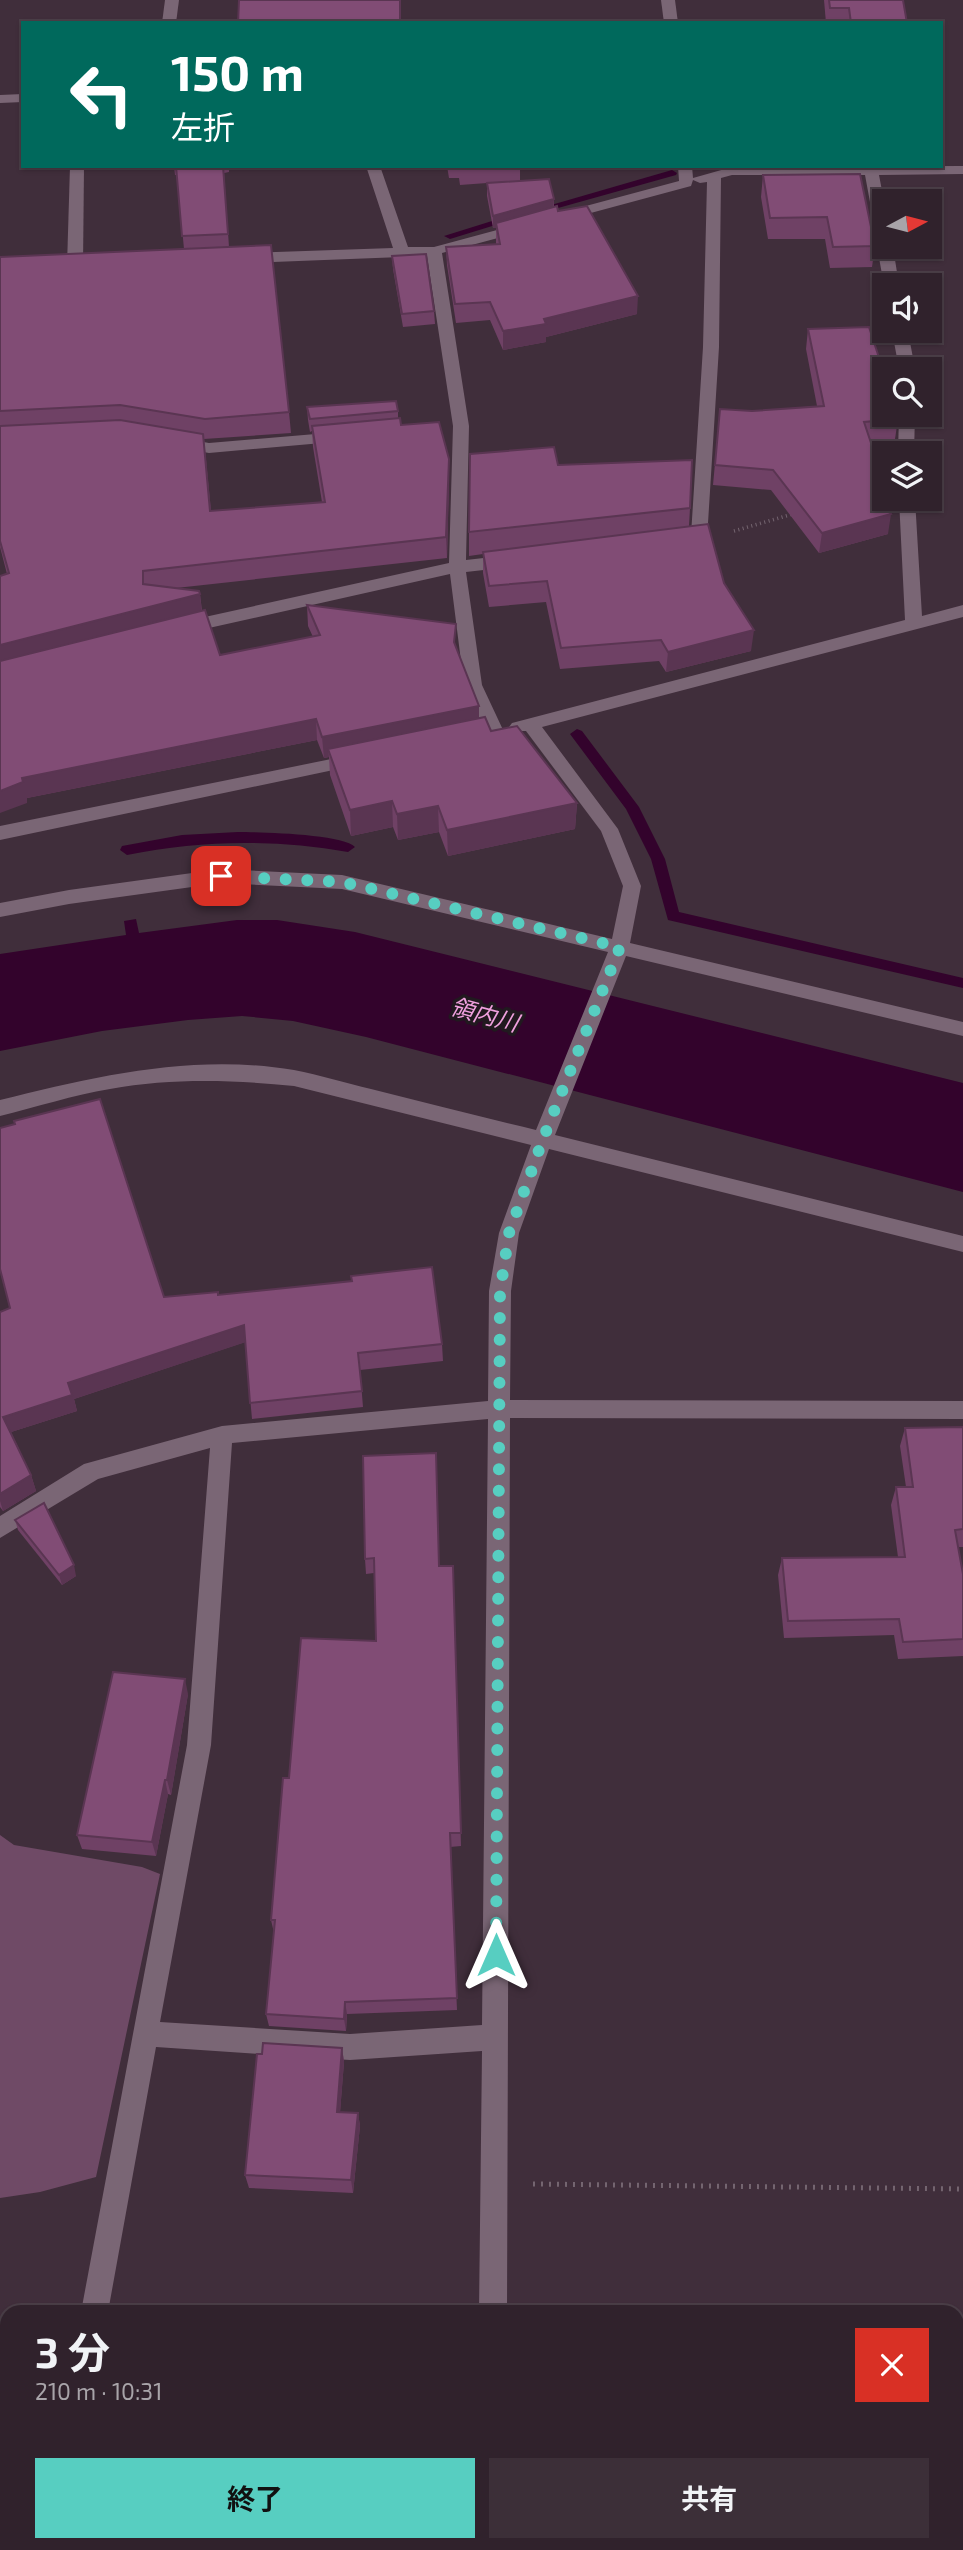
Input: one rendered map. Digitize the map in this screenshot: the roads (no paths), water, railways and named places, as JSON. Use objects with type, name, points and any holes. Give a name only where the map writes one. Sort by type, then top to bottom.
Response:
[{"type":"street","points":[[169,21],[172,0]]},
{"type":"street","points":[[668,0],[670,21]]},
{"type":"street","points":[[0,100],[21,98]]},
{"type":"street","points":[[75,266],[77,168]]},
{"type":"street","points":[[374,168],[402,252]]},
{"type":"street","points":[[685,168],[686,183]]},
{"type":"street","points":[[871,170],[875,189]]},
{"type":"street","points":[[225,259],[434,251],[732,171],[963,170]]},
{"type":"street","points":[[672,542],[699,539],[711,347],[714,176]]},
{"type":"street","points":[[434,251],[454,427],[457,567],[473,685],[489,733],[531,725],[963,611]]},
{"type":"street","points":[[160,439],[209,447],[355,435]]},
{"type":"street","points":[[908,511],[914,623]]},
{"type":"street","points":[[164,632],[457,567],[524,559]]},
{"type":"street","points":[[493,2305],[500,1292],[509,1233],[544,1135],[618,953],[632,886],[609,830],[531,725]]},
{"type":"street","points":[[0,833],[375,756]]},
{"type":"street","points":[[0,910],[69,897],[221,876],[342,882],[618,953],[963,1029]]},
{"type":"street","points":[[0,1108],[110,1081],[194,1072],[237,1072],[294,1078],[544,1135],[963,1244]]},
{"type":"street","points":[[0,1528],[92,1471],[222,1436],[498,1409],[963,1410]]},
{"type":"street","points":[[95,2305],[199,1745],[222,1436]]},
{"type":"street","points":[[145,2034],[351,2048],[495,2037]]},
{"type":"water","name":"領内川","points":[[136,919],[139,933],[237,920],[277,920],[355,932],[963,1083],[963,1192],[366,1037],[293,1021],[242,1016],[188,1020],[102,1031],[0,1051],[0,954],[126,935],[124,921]]},
{"type":"waterway","points":[[533,212],[672,173]]},
{"type":"waterway","points":[[450,236],[512,218]]},
{"type":"waterway","points":[[577,734],[632,807],[658,859],[673,916],[963,983]]},
{"type":"waterway","points":[[127,850],[182,840],[238,837],[293,839],[348,847]]}]
